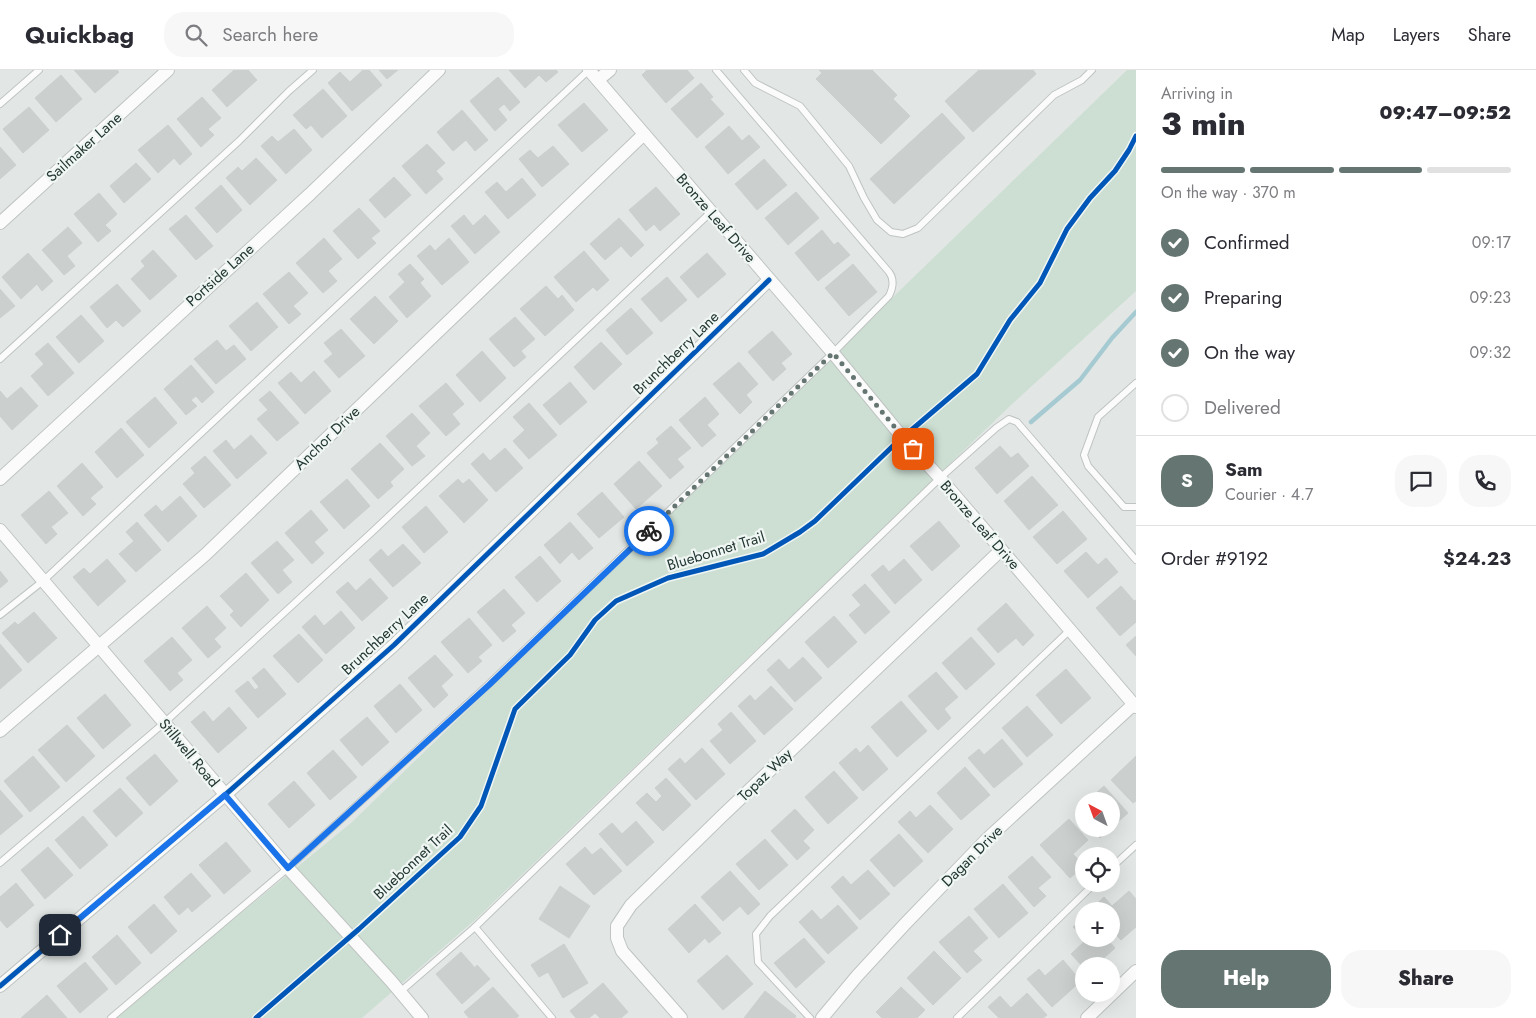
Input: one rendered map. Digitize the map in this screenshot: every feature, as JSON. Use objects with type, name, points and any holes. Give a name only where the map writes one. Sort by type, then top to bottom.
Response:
[{"type":"street","name":"Sailmaker Lane","points":[[0,224],[168,70]]},
{"type":"street","name":"Portside Lane","points":[[0,479],[310,194],[439,70]]},
{"type":"street","name":"Bronze Leaf Drive","points":[[589,70],[833,353],[903,438],[940,478],[1135,705]]},
{"type":"street","points":[[598,80],[610,70]]},
{"type":"street","name":"Anchor Drive","points":[[0,731],[205,555],[644,134]]},
{"type":"street","name":"Brunchberry Lane","points":[[0,986],[225,795],[394,645],[769,280]]},
{"type":"street","name":"Stillwell Road","points":[[0,530],[288,868],[422,1018]]},
{"type":"street","name":"Topaz Way","points":[[681,1018],[622,951],[617,938],[617,926],[631,905],[1002,550]]},
{"type":"street","name":"Dagan Drive","points":[[822,1018],[887,943],[986,840],[1135,705]]},
{"type":"street","points":[[1087,1018],[1136,971]]},
{"type":"lane","points":[[0,104],[40,70]]},
{"type":"lane","points":[[0,359],[239,141],[312,70]]},
{"type":"lane","points":[[0,615],[43,581],[589,70]]},
{"type":"lane","points":[[111,1018],[288,868],[490,684],[833,353],[889,296],[893,285],[892,276],[716,70]]},
{"type":"lane","points":[[744,70],[755,83],[800,106],[849,166],[877,220],[892,232],[903,234],[918,228],[1054,95],[1082,80],[1092,70]]},
{"type":"lane","points":[[0,863],[164,723],[378,526],[711,212]]},
{"type":"lane","points":[[1136,383],[1098,417],[1084,455],[1088,466],[1124,507],[1136,506]]},
{"type":"lane","points":[[400,992],[475,926],[940,478],[1006,420],[1015,420],[1136,560]]},
{"type":"lane","points":[[810,1018],[758,962],[756,934],[770,916],[1070,630]]},
{"type":"lane","points":[[1120,860],[1136,845]]},
{"type":"lane","points":[[957,1018],[1086,892]]},
{"type":"lane","points":[[475,926],[552,1018]]},
{"type":"green space","points":[[1127,70],[1136,70],[1136,291],[1010,406],[476,919],[362,1018],[112,1018],[351,823]]},
{"type":"building","points":[[74,70],[117,70],[119,72],[95,93]]},
{"type":"building","points":[[234,70],[248,70],[257,80],[227,107],[212,90]]},
{"type":"building","points":[[363,70],[369,70],[382,85],[352,111],[328,83],[340,72],[350,82]]},
{"type":"building","points":[[379,70],[398,70],[387,79]]},
{"type":"building","points":[[509,70],[556,70],[558,72],[546,82],[539,75],[525,88]]},
{"type":"building","points":[[647,70],[687,70],[694,78],[666,103],[642,75]]},
{"type":"building","points":[[819,70],[872,70],[897,95],[893,99],[910,116],[881,144],[816,79],[822,73]]},
{"type":"building","points":[[979,70],[1033,70],[1036,74],[973,132],[945,101]]},
{"type":"building","points":[[61,75],[82,99],[56,122],[35,98]]},
{"type":"building","points":[[498,77],[520,102],[510,111],[504,104],[498,109],[507,120],[495,131],[470,101]]},
{"type":"building","points":[[701,83],[713,97],[710,99],[724,114],[697,138],[671,109]]},
{"type":"building","points":[[323,89],[347,116],[322,138],[311,125],[306,129],[293,115]]},
{"type":"building","points":[[202,97],[221,118],[208,129],[214,135],[201,147],[177,119]]},
{"type":"building","points":[[584,103],[608,130],[582,152],[558,125]]},
{"type":"building","points":[[29,107],[49,130],[23,153],[3,129]]},
{"type":"building","points":[[462,110],[488,140],[475,151],[466,140],[453,151],[437,132]]},
{"type":"building","points":[[942,113],[965,138],[894,204],[870,179]]},
{"type":"building","points":[[168,125],[192,154],[180,165],[174,158],[158,173],[138,150]]},
{"type":"building","points":[[729,126],[742,141],[749,135],[760,147],[728,174],[705,147]]},
{"type":"building","points":[[294,129],[312,150],[286,174],[261,146],[272,136],[278,142]]},
{"type":"building","points":[[427,144],[445,163],[436,171],[443,179],[426,194],[402,166]]},
{"type":"building","points":[[553,146],[569,164],[542,187],[519,159],[530,150],[538,158]]},
{"type":"building","points":[[0,147],[16,165],[0,179]]},
{"type":"building","points":[[256,158],[277,180],[250,205],[226,178],[238,167],[242,171]]},
{"type":"building","points":[[764,159],[787,185],[757,210],[735,184]]},
{"type":"building","points":[[136,163],[151,179],[124,203],[110,186]]},
{"type":"building","points":[[394,177],[411,195],[385,218],[369,200]]},
{"type":"building","points":[[522,178],[536,195],[508,219],[485,192],[497,182],[506,192]]},
{"type":"building","points":[[221,185],[242,210],[217,233],[195,208]]},
{"type":"building","points":[[656,187],[680,214],[660,231],[654,224],[646,231],[629,210]]},
{"type":"building","points":[[796,192],[819,218],[788,245],[765,218]]},
{"type":"building","points":[[99,193],[117,214],[105,225],[111,231],[98,242],[74,214]]},
{"type":"building","points":[[359,208],[380,231],[371,238],[376,243],[358,259],[333,231]]},
{"type":"building","points":[[186,215],[213,246],[196,260],[169,229]]},
{"type":"building","points":[[464,215],[473,226],[485,215],[500,232],[475,254],[451,226]]},
{"type":"building","points":[[619,218],[644,245],[631,257],[621,246],[605,260],[590,244]]},
{"type":"building","points":[[68,227],[82,243],[67,256],[75,266],[64,275],[42,250]]},
{"type":"building","points":[[822,230],[834,245],[838,242],[850,255],[818,281],[795,253]]},
{"type":"building","points":[[324,238],[342,259],[328,271],[337,281],[323,293],[296,263]]},
{"type":"building","points":[[449,238],[469,262],[442,285],[417,256],[430,245],[435,251]]},
{"type":"building","points":[[153,250],[177,276],[150,300],[131,279],[145,266],[141,261]]},
{"type":"building","points":[[584,251],[609,280],[597,291],[593,287],[576,302],[554,277]]},
{"type":"building","points":[[28,253],[53,281],[42,291],[37,284],[21,299],[2,277]]},
{"type":"building","points":[[707,253],[726,274],[698,298],[680,277]]},
{"type":"building","points":[[410,264],[424,279],[420,283],[431,296],[407,318],[389,297],[405,282],[398,274]]},
{"type":"building","points":[[853,264],[877,292],[849,316],[825,288]]},
{"type":"building","points":[[289,272],[308,293],[293,306],[301,314],[289,324],[263,294]]},
{"type":"building","points":[[667,277],[687,300],[661,322],[641,299]]},
{"type":"building","points":[[117,284],[141,311],[123,327],[116,320],[107,328],[90,307]]},
{"type":"building","points":[[546,286],[558,299],[562,295],[574,310],[545,336],[520,309]]},
{"type":"building","points":[[0,289],[15,306],[0,318]]},
{"type":"building","points":[[375,296],[398,321],[374,344],[350,319]]},
{"type":"building","points":[[257,302],[278,327],[251,351],[229,326]]},
{"type":"building","points":[[631,308],[653,333],[627,355],[606,330]]},
{"type":"building","points":[[81,315],[104,341],[79,363],[56,337]]},
{"type":"building","points":[[515,317],[535,339],[521,351],[526,357],[514,367],[489,339]]},
{"type":"building","points":[[341,329],[365,356],[339,378],[324,361],[333,354],[324,343]]},
{"type":"building","points":[[772,331],[792,354],[781,363],[786,369],[773,381],[748,352]]},
{"type":"building","points":[[217,340],[226,351],[234,345],[246,359],[216,384],[194,359]]},
{"type":"building","points":[[601,342],[622,364],[594,390],[574,367]]},
{"type":"building","points":[[48,343],[74,373],[48,396],[31,376],[44,364],[35,354]]},
{"type":"building","points":[[482,351],[506,378],[480,402],[456,375]]},
{"type":"building","points":[[739,362],[758,384],[746,395],[752,402],[740,414],[713,384]]},
{"type":"building","points":[[191,365],[214,392],[202,403],[196,396],[191,400],[197,406],[186,415],[164,389]]},
{"type":"building","points":[[314,371],[331,391],[305,414],[278,383],[291,372],[301,383]]},
{"type":"building","points":[[570,382],[587,402],[560,425],[543,405]]},
{"type":"building","points":[[446,383],[464,404],[452,414],[460,424],[446,436],[419,406]]},
{"type":"building","points":[[21,387],[38,406],[12,430],[0,416],[0,391],[7,399]]},
{"type":"building","points":[[270,391],[299,423],[277,441],[257,419],[268,410],[259,400]]},
{"type":"building","points":[[155,397],[177,423],[149,448],[126,422]]},
{"type":"building","points":[[705,397],[719,414],[707,425],[716,435],[702,447],[679,420]]},
{"type":"building","points":[[529,403],[557,435],[529,459],[513,441],[525,430],[513,417]]},
{"type":"building","points":[[412,413],[430,433],[416,446],[425,456],[412,466],[386,436]]},
{"type":"building","points":[[671,426],[691,448],[677,459],[684,467],[670,479],[647,453],[659,443],[656,439]]},
{"type":"building","points":[[121,428],[144,455],[117,478],[95,452]]},
{"type":"building","points":[[251,435],[267,453],[237,479],[213,451],[226,440],[234,450]]},
{"type":"building","points":[[380,443],[404,469],[390,482],[393,486],[378,499],[351,469]]},
{"type":"building","points":[[1000,446],[1011,458],[1018,453],[1029,466],[997,494],[975,468]]},
{"type":"building","points":[[505,448],[523,468],[496,492],[471,464],[483,453],[490,461]]},
{"type":"building","points":[[205,456],[231,485],[204,508],[183,484],[195,473],[191,468]]},
{"type":"building","points":[[639,461],[662,486],[636,509],[614,484]]},
{"type":"building","points":[[82,463],[103,487],[90,498],[96,504],[83,516],[57,486]]},
{"type":"building","points":[[1032,476],[1058,505],[1029,530],[1004,501]]},
{"type":"building","points":[[347,479],[370,506],[344,529],[320,502]]},
{"type":"building","points":[[458,479],[463,484],[469,479],[488,500],[464,523],[439,496]]},
{"type":"building","points":[[49,491],[68,513],[51,527],[57,534],[46,544],[21,515]]},
{"type":"building","points":[[602,492],[624,517],[599,538],[577,514]]},
{"type":"building","points":[[180,496],[197,516],[168,542],[144,515],[156,505],[162,512]]},
{"type":"building","points":[[426,506],[448,532],[424,553],[402,527]]},
{"type":"building","points":[[311,510],[328,530],[314,542],[324,553],[312,564],[285,533]]},
{"type":"building","points":[[1063,511],[1087,539],[1057,564],[1033,537]]},
{"type":"building","points":[[939,521],[960,546],[932,571],[910,546]]},
{"type":"building","points":[[137,522],[161,550],[136,572],[119,554],[134,541],[126,532]]},
{"type":"building","points":[[570,522],[593,548],[579,560],[572,552],[560,564],[544,545]]},
{"type":"building","points":[[277,541],[294,560],[282,570],[292,582],[278,594],[251,563]]},
{"type":"building","points":[[403,544],[421,563],[393,587],[369,560],[381,549],[388,557]]},
{"type":"building","points":[[1086,552],[1098,565],[1106,558],[1118,572],[1088,598],[1064,571]]},
{"type":"building","points":[[540,556],[561,581],[537,602],[515,577]]},
{"type":"building","points":[[107,559],[126,581],[98,606],[73,577],[84,568],[90,574]]},
{"type":"building","points":[[904,559],[922,580],[895,604],[871,575],[883,565],[889,572]]},
{"type":"building","points":[[0,571],[8,581],[0,588]]},
{"type":"building","points":[[246,573],[269,600],[241,627],[230,615],[234,611],[220,596]]},
{"type":"building","points":[[370,578],[388,598],[362,621],[336,592],[348,582],[356,591]]},
{"type":"building","points":[[865,584],[890,612],[865,634],[849,615],[861,605],[852,595]]},
{"type":"building","points":[[1121,586],[1134,601],[1136,600],[1136,622],[1120,636],[1096,608]]},
{"type":"building","points":[[504,589],[525,613],[511,625],[516,631],[503,642],[477,612]]},
{"type":"building","points":[[1006,603],[1034,635],[1023,646],[1016,638],[998,653],[977,629]]},
{"type":"building","points":[[207,606],[226,628],[214,639],[221,647],[208,658],[182,628]]},
{"type":"building","points":[[341,611],[355,628],[326,654],[302,627],[315,615],[324,626]]},
{"type":"building","points":[[34,612],[57,638],[28,663],[2,633],[15,622],[18,625]]},
{"type":"building","points":[[834,616],[857,642],[828,668],[805,642]]},
{"type":"building","points":[[469,618],[492,645],[478,657],[482,661],[468,673],[441,642]]},
{"type":"building","points":[[299,634],[323,660],[298,683],[273,656]]},
{"type":"building","points":[[1136,636],[1136,656],[1126,645]]},
{"type":"building","points":[[172,637],[192,660],[177,673],[183,680],[170,691],[144,661]]},
{"type":"building","points":[[971,637],[995,664],[966,690],[942,663]]},
{"type":"building","points":[[0,644],[22,670],[0,689]]},
{"type":"building","points":[[435,655],[453,675],[441,686],[448,695],[434,708],[408,678]]},
{"type":"building","points":[[803,657],[822,678],[795,702],[767,670],[779,659],[789,670]]},
{"type":"building","points":[[264,668],[286,694],[258,718],[235,691],[248,681],[255,690],[259,687],[252,678]]},
{"type":"building","points":[[1066,669],[1091,698],[1061,724],[1036,695]]},
{"type":"building","points":[[936,672],[958,697],[944,709],[951,718],[938,730],[908,696]]},
{"type":"building","points":[[400,684],[422,710],[396,733],[374,706]]},
{"type":"building","points":[[771,686],[793,709],[764,735],[738,706],[750,695],[755,701]]},
{"type":"building","points":[[105,694],[131,725],[103,749],[77,718]]},
{"type":"building","points":[[901,701],[927,731],[897,757],[871,727]]},
{"type":"building","points":[[1027,706],[1053,735],[1027,757],[1002,728]]},
{"type":"building","points":[[229,707],[247,728],[218,753],[191,722],[204,711],[213,722]]},
{"type":"building","points":[[731,712],[756,741],[730,764],[710,741],[723,730],[718,724]]},
{"type":"building","points":[[367,717],[389,742],[362,766],[340,740]]},
{"type":"building","points":[[67,725],[95,756],[66,782],[38,750]]},
{"type":"building","points":[[1002,739],[1023,764],[994,788],[968,758],[979,749],[984,755]]},
{"type":"building","points":[[868,745],[888,769],[863,791],[839,763],[856,748],[860,753]]},
{"type":"building","points":[[702,748],[725,774],[696,800],[668,769],[680,758],[685,764]]},
{"type":"building","points":[[333,750],[357,777],[330,800],[307,773]]},
{"type":"building","points":[[155,754],[178,781],[150,806],[126,778]]},
{"type":"building","points":[[33,756],[60,787],[30,812],[4,781]]},
{"type":"building","points":[[1136,756],[1136,801],[1133,803],[1111,780]]},
{"type":"building","points":[[965,767],[990,795],[961,820],[937,793]]},
{"type":"building","points":[[834,771],[858,798],[828,824],[805,797]]},
{"type":"building","points":[[666,778],[691,805],[663,831],[636,803],[647,793],[656,802],[662,796],[655,788]]},
{"type":"building","points":[[294,781],[315,805],[289,828],[268,804]]},
{"type":"building","points":[[1104,786],[1109,792],[1097,792]]},
{"type":"building","points":[[120,788],[143,813],[116,837],[93,811]]},
{"type":"building","points":[[0,790],[23,816],[0,835]]},
{"type":"building","points":[[1120,804],[1128,813],[1120,820]]},
{"type":"building","points":[[930,805],[953,829],[928,853],[898,822],[910,811],[916,818]]},
{"type":"building","points":[[795,809],[814,830],[803,841],[810,848],[797,860],[771,831]]},
{"type":"building","points":[[83,816],[108,845],[80,869],[55,840]]},
{"type":"building","points":[[1069,819],[1075,826],[1075,838],[1086,838],[1088,840],[1080,847],[1075,847],[1073,854],[1075,856],[1075,874],[1070,878],[1040,845]]},
{"type":"building","points":[[636,821],[654,842],[627,866],[599,834],[612,823],[622,834]]},
{"type":"building","points":[[899,834],[923,861],[894,887],[870,860]]},
{"type":"building","points":[[765,839],[788,865],[759,890],[736,864]]},
{"type":"building","points":[[226,842],[251,871],[224,894],[199,865]]},
{"type":"building","points":[[48,847],[73,875],[45,899],[21,870]]},
{"type":"building","points":[[585,847],[592,855],[601,848],[622,871],[594,895],[566,864]]},
{"type":"building","points":[[1032,856],[1051,877],[1038,888],[1046,896],[1034,907],[1008,877]]},
{"type":"building","points":[[868,870],[890,894],[860,920],[831,887],[843,876],[851,885]]},
{"type":"building","points":[[730,871],[760,904],[748,915],[740,906],[723,921],[701,897]]},
{"type":"building","points":[[191,873],[211,896],[192,912],[188,907],[179,915],[164,897]]},
{"type":"building","points":[[16,883],[34,905],[7,928],[0,920],[0,897]]},
{"type":"building","points":[[1003,884],[1028,913],[999,938],[974,909]]},
{"type":"building","points":[[560,886],[590,906],[569,938],[539,919]]},
{"type":"building","points":[[1129,891],[1136,899],[1136,927],[1121,940],[1120,902],[1117,902]]},
{"type":"building","points":[[1104,897],[1108,902],[1099,902]]},
{"type":"building","points":[[154,904],[177,931],[151,954],[128,927]]},
{"type":"building","points":[[695,904],[721,933],[709,943],[705,938],[689,953],[668,929]]},
{"type":"building","points":[[838,905],[858,928],[828,954],[799,922],[812,910],[821,920]]},
{"type":"building","points":[[969,916],[988,938],[973,951],[982,960],[967,973],[939,942]]},
{"type":"building","points":[[117,935],[141,963],[116,985],[92,957]]},
{"type":"building","points":[[804,938],[825,962],[796,988],[774,963]]},
{"type":"building","points":[[564,944],[588,983],[563,998],[548,972],[539,977],[531,965]]},
{"type":"building","points":[[1078,947],[1115,948],[1105,957],[1075,958],[1071,954]]},
{"type":"building","points":[[934,951],[961,978],[933,1005],[907,978]]},
{"type":"building","points":[[461,952],[475,968],[477,965],[490,979],[462,1004],[436,974]]},
{"type":"building","points":[[727,955],[753,984],[723,1010],[697,981]]},
{"type":"building","points":[[1063,960],[1075,974],[1075,986],[1052,1007],[1027,979],[1039,969],[1045,976]]},
{"type":"building","points":[[85,962],[108,989],[80,1013],[57,986]]},
{"type":"building","points":[[603,983],[628,1012],[621,1018],[600,1018],[595,1013],[589,1018],[576,1018],[570,1011]]},
{"type":"building","points":[[493,987],[519,1016],[516,1018],[469,1018],[464,1012]]},
{"type":"building","points":[[901,987],[925,1010],[917,1018],[882,1018],[876,1012]]},
{"type":"building","points":[[765,991],[796,1016],[795,1018],[744,1018]]},
{"type":"building","points":[[1027,993],[1047,1015],[1043,1018],[999,1018],[988,1007],[1000,996],[1011,1008]]},
{"type":"building","points":[[47,995],[67,1018],[21,1018]]},
{"type":"waterway","points":[[1031,422],[1080,380],[1112,338],[1136,312]]},
{"type":"cycle path","name":"Bluebonnet Trail","points":[[256,1018],[359,929],[460,837],[481,806],[515,709],[570,655],[595,620],[616,601],[668,578],[763,554],[800,532],[815,521],[895,444],[977,374],[1010,320],[1040,283],[1067,229],[1090,198],[1115,171],[1136,136]]},
{"type":"cycle path","points":[[0,986],[225,795],[394,645],[769,280]]},
{"type":"way so far","points":[[649,531],[833,353],[913,449]]},
{"type":"route","points":[[60,935],[225,795],[288,868],[490,684],[649,531]]}]
